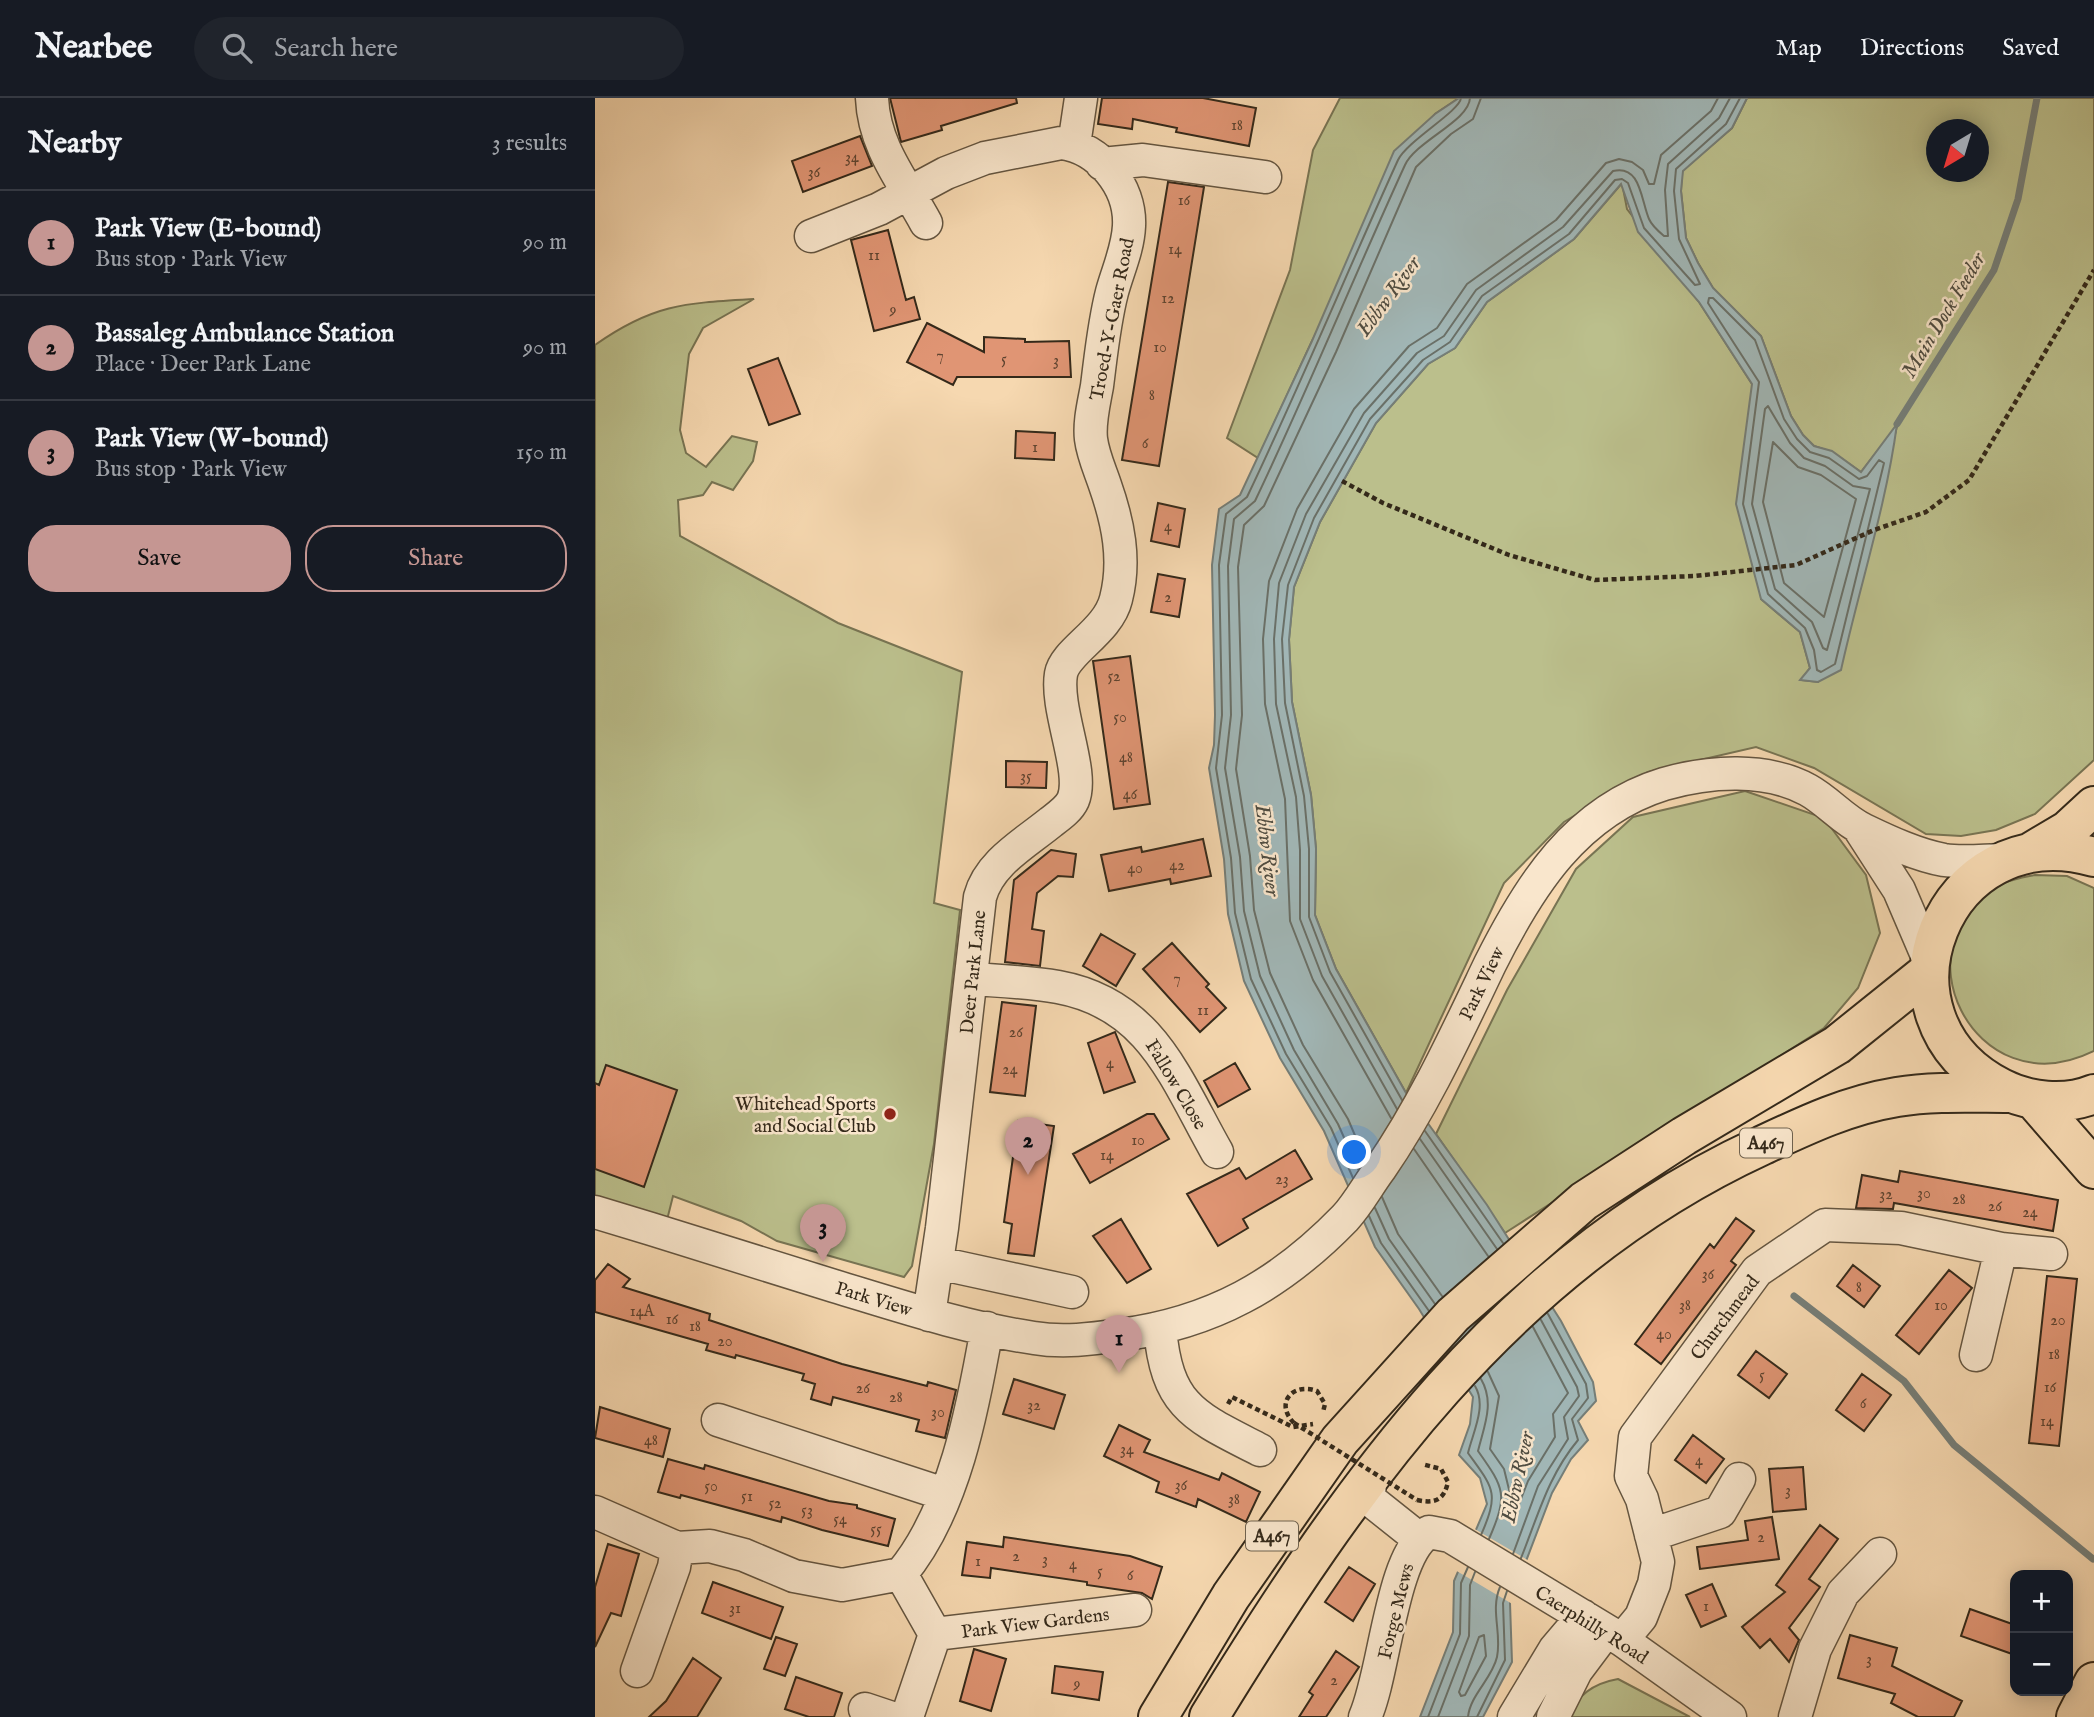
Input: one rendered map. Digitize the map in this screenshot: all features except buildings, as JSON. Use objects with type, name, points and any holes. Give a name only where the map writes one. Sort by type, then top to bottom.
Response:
[{"type":"main road","points":[[2094,806],[2069,830],[1983,872],[1953,902],[1937,930],[1929,966],[1934,1010],[1949,1045],[1986,1081],[2021,1096],[2061,1101],[2094,1094]]},
{"type":"main road","points":[[2017,857],[2053,850],[2094,857]]},
{"type":"main road","name":"A467","points":[[1158,1717],[1231,1596],[1340,1440],[1453,1315],[1584,1201],[1684,1136],[1837,1045],[1929,966]]},
{"type":"main road","name":"A467","points":[[1209,1717],[1335,1525],[1375,1493],[1427,1403],[1485,1341],[1608,1236],[1704,1172],[1837,1111],[1897,1097],[1945,1093],[2021,1096]]},
{"type":"main road","points":[[2021,1096],[2094,1169]]},
{"type":"main road","points":[[2076,1717],[2094,1682]]},
{"type":"street","points":[[872,98],[883,146],[891,166],[926,223]]},
{"type":"street","points":[[811,236],[879,209],[909,192],[985,158],[1030,147],[1074,145],[1081,98]]},
{"type":"street","name":"Troed-Y-Gaer Road","points":[[1062,668],[1107,620],[1119,581],[1116,519],[1095,458],[1091,426],[1112,294],[1129,225],[1128,206],[1121,188],[1102,164],[1074,145]]},
{"type":"street","points":[[1102,164],[1143,160],[1265,177]]},
{"type":"street","name":"Deer Park Lane","points":[[929,1315],[938,1263],[984,880],[1062,814],[1073,800],[1075,783],[1062,704],[1062,668]]},
{"type":"street","name":"Park View","points":[[595,1212],[929,1315],[1037,1339],[1077,1341],[1160,1329],[1212,1313],[1264,1288],[1347,1217],[1410,1125],[1512,919],[1535,882],[1593,820],[1624,802],[1660,786],[1693,777],[1728,773],[1774,778],[1807,789],[1859,828],[1913,851],[1947,861],[2017,857]]},
{"type":"street","name":"Park View","points":[[1859,828],[1899,890],[1929,966]]},
{"type":"street","name":"Fallow Close","points":[[972,979],[1058,987],[1106,1001],[1128,1016],[1150,1036],[1217,1152]]},
{"type":"street","name":"Churchmead","points":[[1594,1623],[1640,1616],[1654,1584],[1658,1562],[1642,1499],[1631,1476],[1635,1437],[1757,1271],[1825,1225],[1901,1228],[2001,1249],[2051,1254]]},
{"type":"street","points":[[1976,1355],[2001,1249]]},
{"type":"street","points":[[938,1263],[1072,1292]]},
{"type":"street","points":[[595,1512],[677,1548],[711,1546],[744,1555],[794,1576],[842,1585],[901,1574],[917,1555],[944,1494],[973,1408],[987,1328]]},
{"type":"street","points":[[1160,1329],[1163,1353],[1172,1384],[1186,1405],[1206,1422],[1260,1450]]},
{"type":"street","points":[[718,1420],[944,1494]]},
{"type":"street","points":[[1651,1535],[1720,1512],[1739,1479]]},
{"type":"street","points":[[1375,1493],[1419,1525]]},
{"type":"street","name":"Forge Mews","points":[[1365,1717],[1374,1699],[1394,1601],[1419,1525],[1429,1532],[1450,1536]]},
{"type":"street","name":"Caerphilly Road","points":[[1450,1536],[1594,1623],[1730,1717]]},
{"type":"street","points":[[637,1671],[674,1567],[677,1548]]},
{"type":"street","points":[[1795,1717],[1815,1650],[1843,1593],[1880,1554]]},
{"type":"street","name":"Park View Gardens","points":[[901,1574],[935,1634],[907,1717]]},
{"type":"street","name":"Park View Gardens","points":[[935,1634],[1135,1610]]},
{"type":"street","points":[[1514,1717],[1555,1649],[1594,1623]]},
{"type":"street","points":[[1553,1717],[1576,1671],[1594,1623]]},
{"type":"path","points":[[1342,481],[1383,503],[1509,555],[1595,580],[1695,576],[1796,565],[1874,530],[1926,512],[1969,480],[2094,270]]},
{"type":"path","points":[[1225,1410],[1232,1397],[1293,1427],[1304,1426],[1311,1425],[1318,1421],[1325,1404],[1317,1391],[1309,1388],[1294,1390],[1286,1397],[1285,1406],[1294,1423],[1305,1430],[1316,1437],[1327,1444],[1417,1500],[1429,1503],[1442,1497],[1448,1482],[1441,1469],[1429,1463],[1413,1469]]},
{"type":"path","points":[[1408,1486],[1419,1525]]},
{"type":"green space","points":[[1340,98],[1459,98],[1435,114],[1312,341],[1258,458],[1227,438],[1290,270],[1313,150]]},
{"type":"green space","points":[[1747,98],[2094,98],[2094,760],[2035,814],[1996,830],[1961,836],[1926,834],[1814,768],[1756,747],[1648,772],[1564,822],[1504,883],[1406,1093],[1336,969],[1315,915],[1316,849],[1311,795],[1292,702],[1289,639],[1294,587],[1320,522],[1376,423],[1428,364],[1455,348],[1487,302],[1574,239],[1622,183],[1627,209],[1699,302],[1752,384],[1761,599],[1800,632],[1810,668],[1801,680],[1818,682],[1863,570],[1897,426],[1861,472],[1832,452],[1814,446],[1803,435],[1791,416],[1761,336],[1713,288],[1686,238],[1681,191],[1682,171],[1732,128]]},
{"type":"green space","points":[[754,299],[703,328],[689,354],[680,430],[686,453],[706,467],[732,436],[757,442],[753,461],[733,490],[712,482],[703,495],[678,500],[680,536],[838,623],[962,672],[934,903],[960,910],[934,1144],[912,1266],[904,1277],[777,1241],[741,1221],[673,1196],[666,1224],[595,1201],[595,345],[635,321],[670,308]]},
{"type":"green space","points":[[1745,791],[1824,818],[1866,875],[1880,933],[1858,988],[1824,1028],[1505,1233],[1436,1134],[1507,990],[1576,869],[1633,817]]},
{"type":"green space","points":[[2035,875],[2067,876],[2094,888],[2094,1051],[2051,1063],[2013,1058],[1983,1039],[1961,1010],[1951,977],[1953,941],[1970,909],[2004,883]]},
{"type":"green space","points":[[1618,1679],[1690,1717],[1568,1717],[1576,1702],[1588,1691],[1602,1683]]},
{"type":"water","name":"Ebbw River","points":[[1459,98],[1747,98],[1732,128],[1683,171],[1681,191],[1686,238],[1713,288],[1761,336],[1791,416],[1814,446],[1832,451],[1861,472],[1897,424],[1879,517],[1841,670],[1818,682],[1800,680],[1810,668],[1800,632],[1761,599],[1736,504],[1752,384],[1699,302],[1638,232],[1621,184],[1574,239],[1487,302],[1455,348],[1428,364],[1376,423],[1320,522],[1294,587],[1289,640],[1292,702],[1311,795],[1316,849],[1315,915],[1336,969],[1406,1093],[1487,1205],[1561,1321],[1593,1382],[1596,1401],[1578,1421],[1588,1440],[1571,1459],[1552,1493],[1510,1603],[1512,1662],[1483,1717],[1420,1717],[1453,1632],[1454,1581],[1487,1504],[1480,1478],[1459,1455],[1470,1424],[1473,1397],[1419,1309],[1375,1247],[1324,1131],[1280,1058],[1244,981],[1228,914],[1224,859],[1209,768],[1214,745],[1215,715],[1212,565],[1219,509],[1240,495],[1312,341],[1394,151],[1435,114]]},
{"type":"pier","points":[[1473,1528],[1531,1562],[1514,1605],[1455,1570]]},
{"type":"waterway","name":"Main Dock Feeder","points":[[1897,424],[1994,270],[2018,199],[2037,98]]},
{"type":"waterway","points":[[1794,1296],[1904,1381],[1954,1445],[2093,1559]]},
{"type":"place","name":"Whitehead Sports and Social Club","points":[[890,1114]]},
{"type":"place","name":"Bassaleg Ambulance Station","points":[[1028,1175]]},
{"type":"place","name":"Park View (W-bound)","points":[[823,1262]]},
{"type":"place","name":"Park View (E-bound)","points":[[1119,1373]]}]
